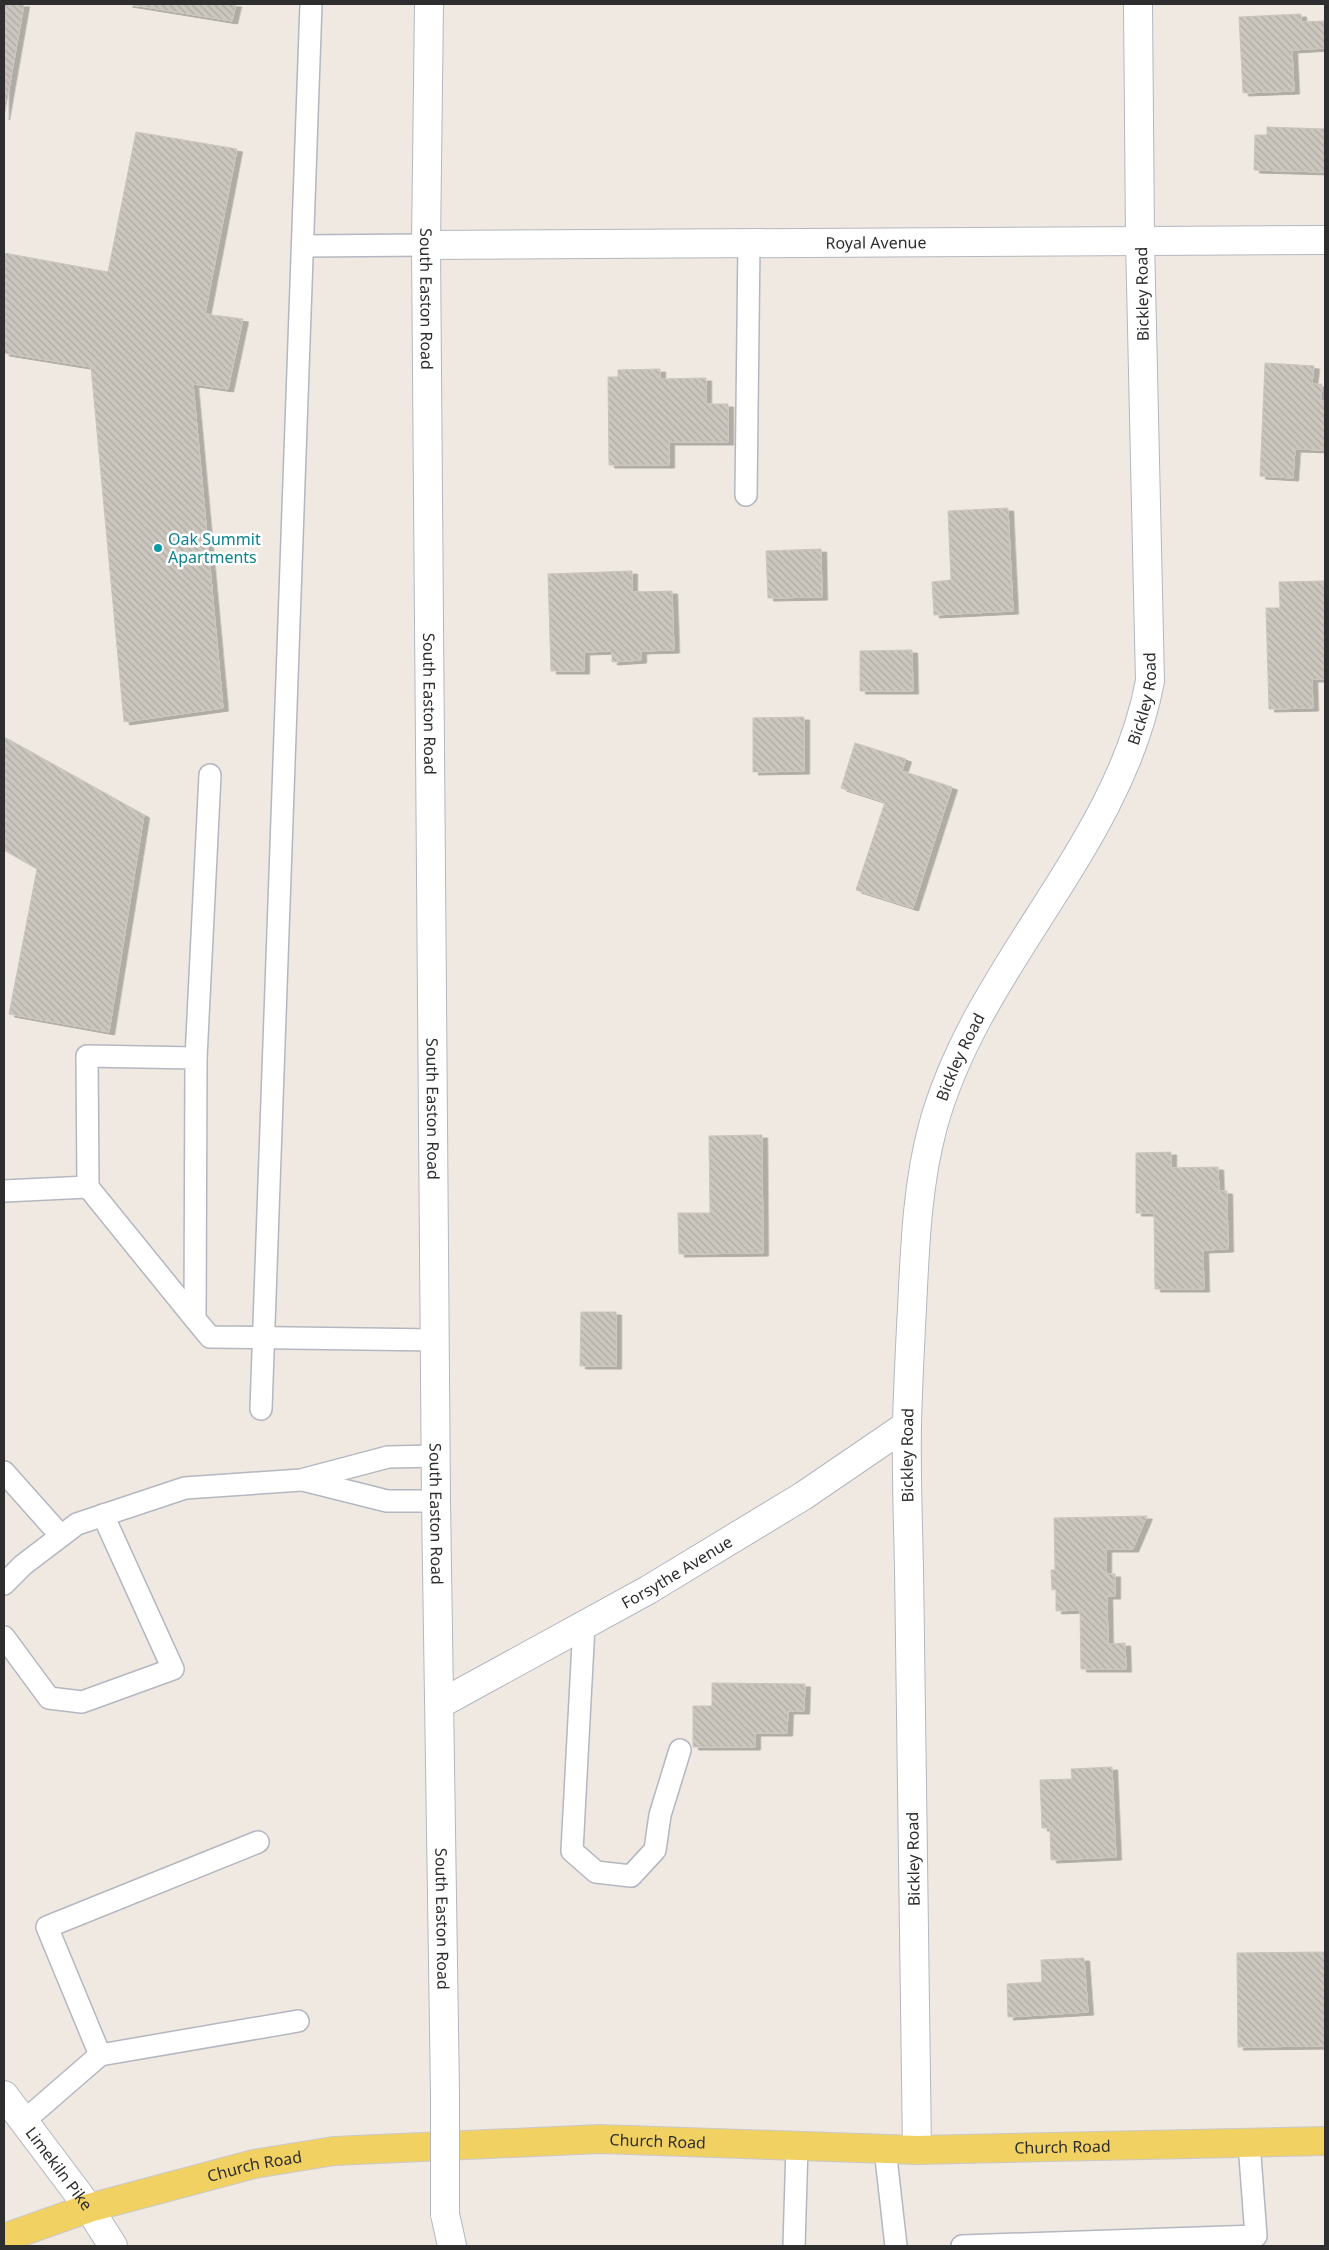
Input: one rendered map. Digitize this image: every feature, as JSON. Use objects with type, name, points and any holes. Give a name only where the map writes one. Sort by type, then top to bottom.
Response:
[{"type":"main road","name":"Church Road","points":[[4,2238],[89,2208],[254,2164],[334,2151],[600,2139],[917,2150],[1325,2141]]},
{"type":"street","name":"South Easton Road","points":[[429,4],[426,245],[437,1340],[436,1501],[445,2214],[439,2246]]},
{"type":"street","name":"Bickley Road","points":[[917,2150],[907,1425],[917,1222],[925,1158],[948,1082],[972,1030],[1104,809],[1133,747],[1144,716],[1150,681],[1140,240],[1138,4]]},
{"type":"street","name":"Royal Avenue","points":[[426,245],[1325,240]]},
{"type":"street","name":"Forsythe Avenue","points":[[440,1704],[648,1590],[803,1496],[907,1425]]},
{"type":"street","name":"Limekiln Pike","points":[[4,2094],[89,2208],[113,2246]]},
{"type":"street","name":"South Easton Road","points":[[445,2214],[452,2246]]},
{"type":"lane","points":[[261,1409],[311,4]]},
{"type":"lane","points":[[746,495],[749,242]]},
{"type":"lane","points":[[302,246],[426,245]]},
{"type":"lane","points":[[195,1319],[196,1058],[210,775]]},
{"type":"lane","points":[[196,1058],[87,1056],[88,1188],[210,1337],[437,1340]]},
{"type":"lane","points":[[4,1191],[88,1188]]},
{"type":"lane","points":[[4,1584],[23,1565],[77,1524],[185,1488],[301,1480],[388,1457],[436,1456]]},
{"type":"lane","points":[[4,1472],[62,1536]]},
{"type":"lane","points":[[301,1480],[387,1501],[436,1501]]},
{"type":"lane","points":[[4,1637],[49,1698],[82,1702],[173,1668],[103,1515]]},
{"type":"lane","points":[[584,1625],[572,1851],[596,1872],[631,1876],[655,1850],[660,1815],[680,1750]]},
{"type":"lane","points":[[100,2055],[48,1926],[258,1842]]},
{"type":"lane","points":[[24,2121],[100,2055],[298,2021]]},
{"type":"lane","points":[[962,2246],[1256,2236],[1249,2143]]},
{"type":"lane","points":[[794,2246],[797,2146]]},
{"type":"lane","points":[[884,2149],[896,2246]]},
{"type":"building","points":[[4,4],[24,4],[4,117]]},
{"type":"building","points":[[127,4],[236,4],[232,21]]},
{"type":"building","points":[[1301,14],[1301,22],[1325,21],[1325,48],[1292,50],[1294,91],[1243,93],[1239,17]]},
{"type":"building","points":[[1267,127],[1325,129],[1325,172],[1254,170],[1255,135],[1267,135]]},
{"type":"building","name":"Oak Summit Apartments","points":[[136,132],[237,149],[205,314],[243,319],[228,389],[193,384],[223,708],[124,722],[91,367],[4,353],[4,253],[108,272]]},
{"type":"building","points":[[1265,363],[1314,366],[1312,384],[1322,384],[1321,401],[1325,401],[1325,450],[1295,449],[1293,478],[1260,476]]},
{"type":"building","points":[[660,369],[660,379],[706,378],[706,404],[728,404],[728,442],[669,442],[669,465],[609,465],[608,377],[618,377],[618,370]]},
{"type":"building","points":[[1008,508],[1013,611],[934,615],[932,582],[951,580],[948,511]]},
{"type":"building","points":[[821,549],[822,597],[768,598],[766,551]]},
{"type":"building","points":[[632,571],[632,592],[672,591],[674,650],[641,651],[641,660],[612,662],[612,651],[584,652],[584,671],[551,671],[548,574]]},
{"type":"building","points":[[1325,581],[1324,679],[1312,679],[1313,708],[1269,709],[1266,608],[1280,608],[1279,582]]},
{"type":"building","points":[[912,650],[913,691],[860,691],[860,651]]},
{"type":"building","points":[[804,717],[804,771],[753,772],[753,718]]},
{"type":"building","points":[[4,737],[144,815],[109,1032],[9,1014],[37,869],[4,850]]},
{"type":"building","points":[[855,743],[906,759],[902,771],[952,787],[913,908],[856,890],[885,802],[841,788]]},
{"type":"building","points":[[762,1135],[763,1253],[679,1254],[678,1213],[710,1213],[709,1136]]},
{"type":"building","points":[[1171,1152],[1171,1168],[1218,1167],[1219,1191],[1227,1191],[1228,1249],[1203,1250],[1204,1289],[1155,1289],[1154,1213],[1136,1213],[1136,1153]]},
{"type":"building","points":[[581,1312],[616,1312],[616,1366],[580,1366]]},
{"type":"building","points":[[1147,1516],[1133,1549],[1106,1549],[1106,1574],[1115,1574],[1115,1596],[1107,1596],[1108,1644],[1125,1643],[1126,1669],[1081,1669],[1080,1610],[1056,1611],[1056,1589],[1052,1590],[1051,1570],[1055,1570],[1054,1518]]},
{"type":"building","points":[[712,1683],[805,1684],[804,1711],[788,1711],[787,1733],[755,1733],[755,1747],[693,1747],[693,1706],[712,1706]]},
{"type":"building","points":[[1112,1767],[1116,1857],[1051,1860],[1050,1828],[1042,1828],[1040,1780],[1072,1779],[1071,1769]]},
{"type":"building","points":[[1325,1952],[1325,2046],[1238,2047],[1237,1953]]},
{"type":"building","points":[[1084,1958],[1088,2012],[1008,2017],[1007,1984],[1042,1982],[1041,1960]]},
{"type":"place","name":"Oak Summit Apartments","points":[[158,548]]}]
